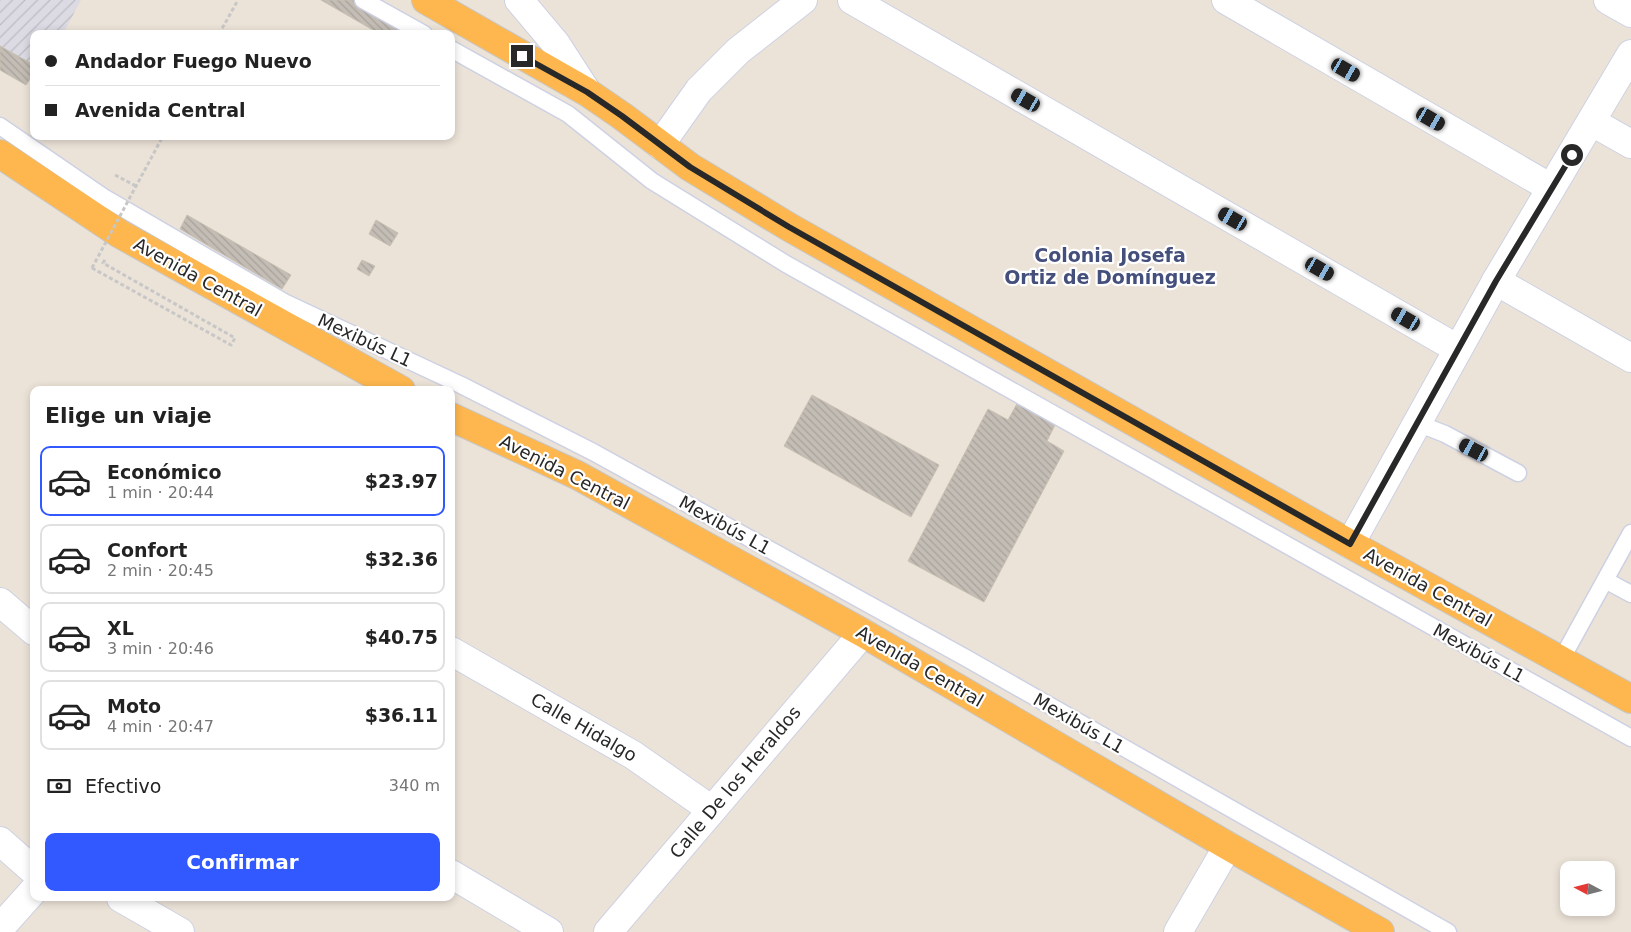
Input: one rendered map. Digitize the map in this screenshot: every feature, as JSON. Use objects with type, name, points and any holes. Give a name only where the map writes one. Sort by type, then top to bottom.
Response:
[{"type":"highway","name":"Avenida Central","points":[[426,0],[587,92],[690,167],[789,227],[1350,544],[1631,699]]},
{"type":"highway","name":"Avenida Central","points":[[0,154],[120,234],[395,386]]},
{"type":"highway","name":"Avenida Central","points":[[455,419],[578,475],[863,633],[1228,846],[1380,932]]},
{"type":"street","points":[[519,0],[556,44],[587,92]]},
{"type":"street","points":[[852,0],[1458,349]]},
{"type":"street","points":[[1226,0],[1551,188]]},
{"type":"street","points":[[1608,0],[1631,13]]},
{"type":"street","points":[[660,146],[699,90],[738,51],[790,4]]},
{"type":"street","points":[[1350,544],[1496,281],[1631,54]]},
{"type":"street","points":[[1592,122],[1631,144]]},
{"type":"street","points":[[1496,281],[1631,358]]},
{"type":"street","points":[[0,602],[30,628]]},
{"type":"street","name":"Calle De los Heraldos","points":[[608,932],[863,633]]},
{"type":"street","name":"Calle Hidalgo","points":[[455,654],[633,755],[712,810]]},
{"type":"street","points":[[0,841],[30,867]]},
{"type":"street","points":[[1178,932],[1228,846]]},
{"type":"street","points":[[455,876],[549,932]]},
{"type":"street","points":[[0,928],[30,894]]},
{"type":"street","points":[[126,901],[180,932]]},
{"type":"lane","points":[[363,0],[417,30]]},
{"type":"lane","name":"Mexibús L1","points":[[455,51],[568,114],[652,181],[786,264],[1631,738]]},
{"type":"lane","name":"Mexibús L1","points":[[0,126],[105,198],[284,302],[461,385],[593,452],[966,658],[1448,932]]},
{"type":"lane","points":[[1417,423],[1445,434],[1518,473]]},
{"type":"lane","points":[[1561,660],[1631,533]]},
{"type":"lane","points":[[1605,580],[1631,594]]},
{"type":"path","points":[[221,30],[238,0]]},
{"type":"path","points":[[102,263],[235,338],[231,345],[92,268],[162,140]]},
{"type":"shaded area","points":[[0,0],[81,0],[65,30],[30,30],[30,63],[0,46]]},
{"type":"building","points":[[321,0],[356,0],[409,30],[373,30]]},
{"type":"building","points":[[0,46],[30,63],[30,79],[26,85],[0,70]]},
{"type":"building","points":[[187,215],[291,275],[282,289],[180,229]]},
{"type":"building","points":[[376,220],[398,233],[390,246],[369,234]]},
{"type":"building","points":[[362,260],[375,266],[369,276],[357,269]]},
{"type":"building","points":[[812,395],[939,465],[911,517],[784,446]]},
{"type":"building","points":[[1018,402],[1056,423],[1047,441],[1064,451],[984,602],[908,561],[988,409],[1008,420]]},
{"type":"district","name":"Colonia Josefa Ortiz de Domínguez","points":[[1110,266]]},
{"type":"route","points":[[522,56],[587,92],[690,167],[789,227],[1350,544],[1496,281],[1572,155]]}]
